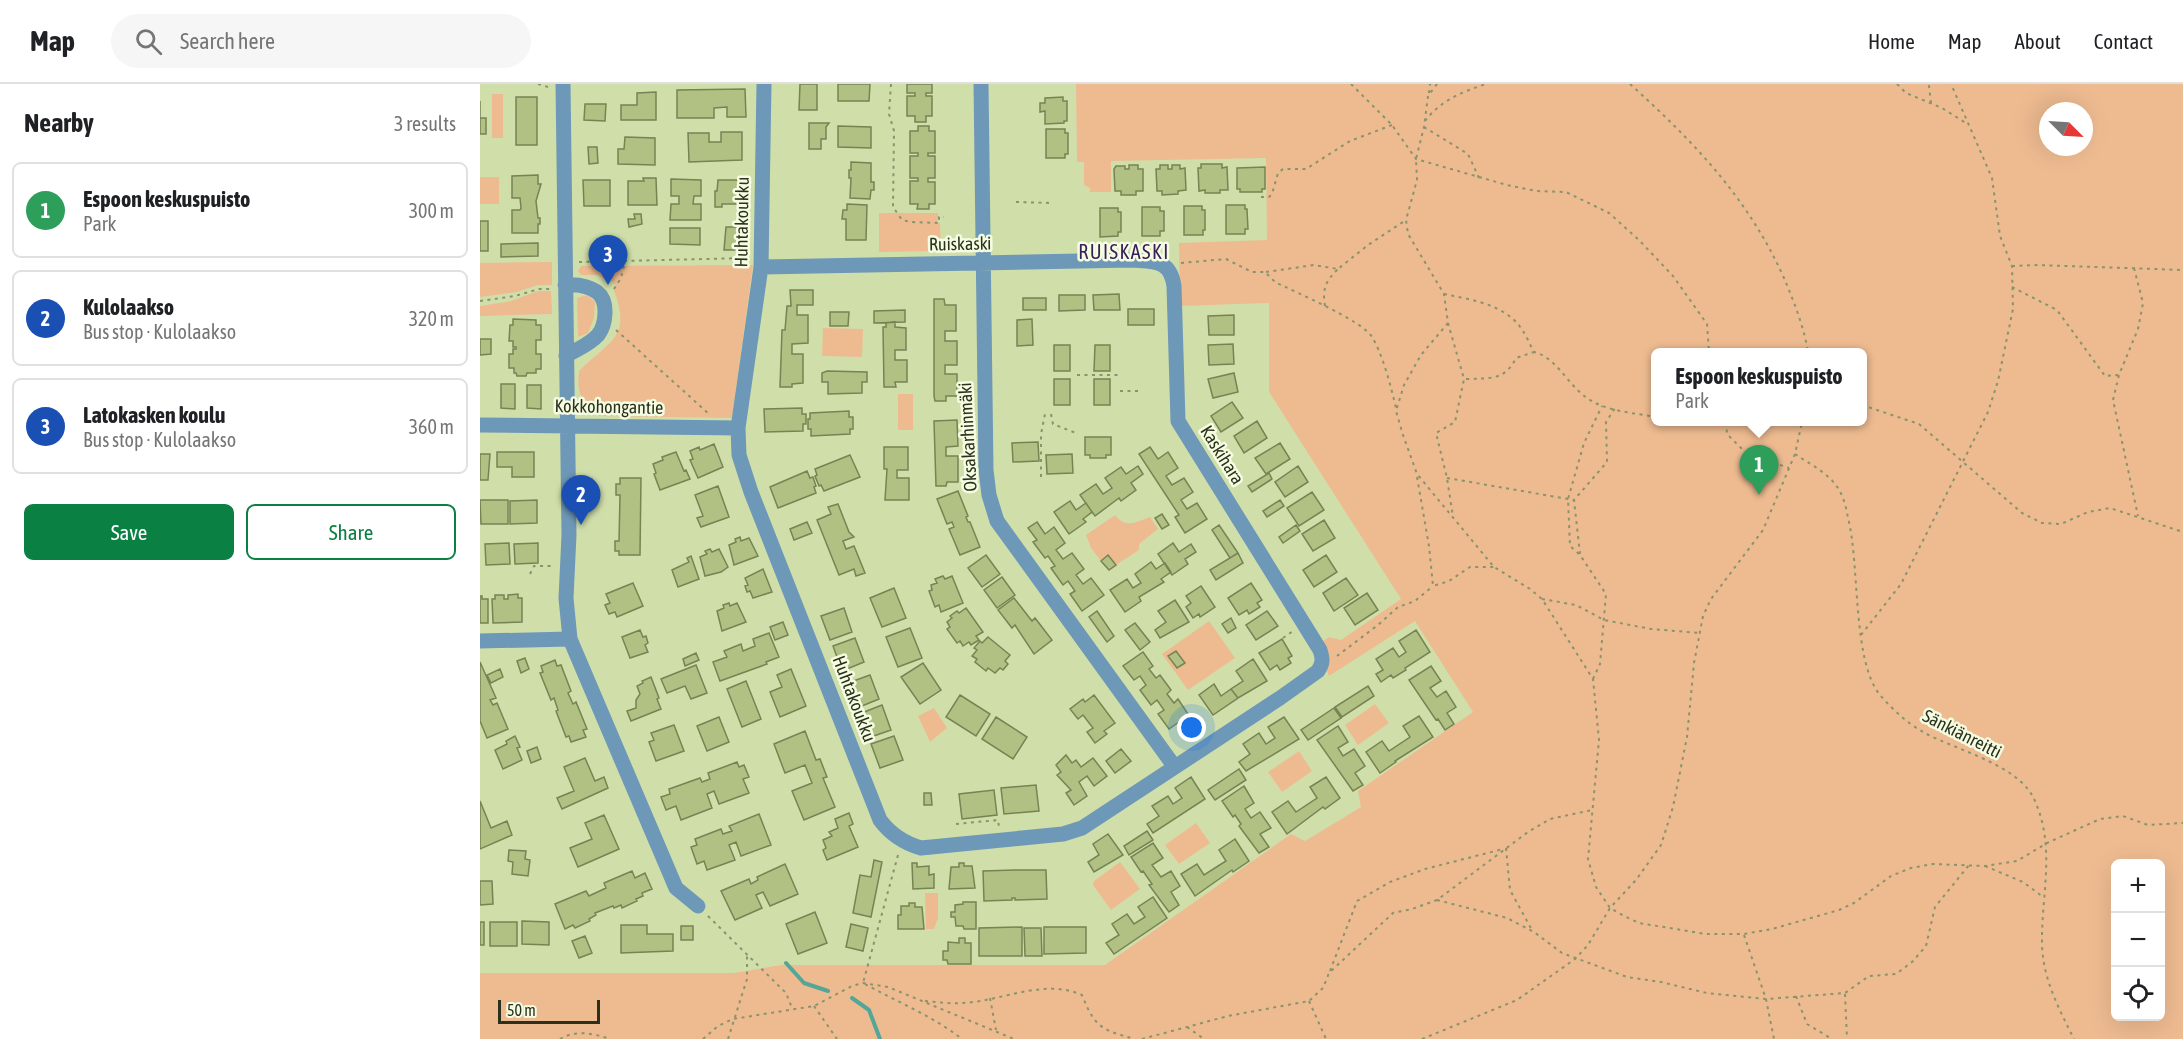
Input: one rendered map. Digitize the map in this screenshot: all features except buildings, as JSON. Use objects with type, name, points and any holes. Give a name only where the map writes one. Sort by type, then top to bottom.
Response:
[{"type":"street","name":"Huhtakoukku","points":[[764,84],[761,262],[731,428],[751,492],[880,820],[892,834],[904,842],[921,848],[1073,832],[1313,675],[1321,657]]},
{"type":"street","name":"Oksakarhinmäki","points":[[981,84],[986,470],[989,495],[995,515],[1174,766]]},
{"type":"street","points":[[558,87],[564,262],[560,286],[566,356],[569,535],[566,598],[570,639],[676,888],[698,906]]},
{"type":"street","name":"Ruiskaski","points":[[761,262],[1131,260],[1163,264]]},
{"type":"street","name":"Kaskihara","points":[[1163,264],[1173,277],[1174,286],[1178,421],[1321,657]]},
{"type":"street","points":[[560,286],[584,286],[597,292],[601,296],[605,311],[600,333],[584,346],[566,356]]},
{"type":"street","name":"Kokkohongantie","points":[[480,425],[731,428]]},
{"type":"street","points":[[480,640],[570,639]]},
{"type":"path","points":[[538,84],[558,87]]},
{"type":"path","points":[[891,84],[889,114],[894,131],[893,207],[902,220],[911,222],[939,223],[939,217],[944,217]]},
{"type":"path","points":[[1351,84],[1392,126],[1416,159],[1479,178],[1536,191],[1566,192],[1609,213],[1639,240],[1673,276],[1707,324],[1709,348]]},
{"type":"path","points":[[1430,84],[1425,121],[1416,159],[1417,180],[1406,220],[1408,234],[1444,294],[1448,323],[1464,379],[1455,422],[1436,433],[1447,478],[1453,517]]},
{"type":"path","points":[[1428,96],[1437,84]]},
{"type":"path","points":[[1425,121],[1434,110],[1458,93],[1486,84]]},
{"type":"path","points":[[1630,84],[1674,123],[1720,173],[1749,215],[1775,260],[1794,301],[1807,348]]},
{"type":"path","points":[[1897,84],[1906,93],[1942,108],[1969,125]]},
{"type":"path","points":[[1931,84],[1929,86],[1931,103]]},
{"type":"path","points":[[1861,635],[1901,584],[1988,412],[1998,381],[2013,309],[2012,266],[2000,236],[1992,178],[1951,84]]},
{"type":"path","points":[[1262,197],[1269,197],[1272,194],[1278,173],[1284,169],[1306,169],[1350,141],[1392,126]]},
{"type":"path","points":[[1424,126],[1468,154],[1479,178]]},
{"type":"path","points":[[1016,202],[1052,203]]},
{"type":"path","points":[[1325,307],[1323,295],[1327,280],[1368,245],[1406,220]]},
{"type":"path","points":[[1163,264],[1226,259],[1252,272],[1314,265],[1338,269]]},
{"type":"path","points":[[614,289],[621,278],[625,261]]},
{"type":"path","points":[[564,262],[761,262]]},
{"type":"path","points":[[2012,266],[2183,270]]},
{"type":"path","points":[[2134,268],[2143,303],[2138,329],[2113,400],[2138,516]]},
{"type":"path","points":[[1265,272],[1275,282],[1357,322],[1372,335],[1391,387],[1396,411],[1417,474],[1431,555],[1433,586]]},
{"type":"path","points":[[480,301],[560,286]]},
{"type":"path","points":[[2012,287],[2057,310],[2105,376],[2120,375]]},
{"type":"path","points":[[1444,294],[1474,300],[1500,309],[1522,329],[1533,352]]},
{"type":"path","points":[[1396,411],[1404,385],[1421,355],[1448,323]]},
{"type":"path","points":[[616,330],[731,428]]},
{"type":"path","points":[[1464,379],[1496,378],[1510,370],[1516,358],[1533,352],[1546,355],[1588,399],[1602,406],[1651,416]]},
{"type":"path","points":[[1077,375],[1120,375]]},
{"type":"path","points":[[1120,391],[1140,391]]},
{"type":"path","points":[[1593,679],[1600,664],[1606,594],[1580,555],[1570,546],[1568,499],[1584,443],[1602,406]]},
{"type":"path","points":[[1867,406],[1919,424],[2022,513],[2042,523],[2061,524],[2088,512],[2110,508],[2183,532]]},
{"type":"path","points":[[1580,555],[1574,500],[1608,462],[1606,422],[1614,408]]},
{"type":"path","points":[[1041,477],[1041,434],[1045,414]]},
{"type":"path","points":[[1051,414],[1053,424],[1076,433]]},
{"type":"path","points":[[1726,426],[1727,434],[1746,453],[1790,468]]},
{"type":"path","points":[[1422,1039],[1517,1000],[1575,959],[1588,945],[1610,908],[1636,880],[1661,845],[1672,807],[1687,737],[1694,663],[1703,616],[1711,599],[1763,530],[1790,468],[1801,426]]},
{"type":"path","name":"Sänkiänreitti","points":[[1795,454],[1836,484],[1844,500],[1852,534],[1861,635],[1870,677],[1879,693],[1924,733],[2006,771],[2022,782],[2034,798],[2043,820],[2047,843],[2042,946],[2045,965],[2055,1002],[2074,1039]]},
{"type":"path","points":[[1417,474],[1494,567],[1542,599],[1593,679],[1599,740],[1588,859],[1596,886],[1610,908],[1623,916],[1640,923],[1706,934],[1743,934],[1772,929],[1839,910],[1854,903],[1891,876],[1911,868],[1933,864],[1985,866],[2017,861],[2047,843],[2100,819],[2123,816],[2148,825],[2183,823]]},
{"type":"path","points":[[1447,478],[1574,500]]},
{"type":"path","points":[[530,574],[534,566],[556,566]]},
{"type":"path","points":[[1321,657],[1378,625],[1398,606],[1415,602],[1433,586],[1449,581],[1470,567],[1494,567]]},
{"type":"path","points":[[1542,599],[1576,605],[1604,620],[1699,633]]},
{"type":"path","points":[[1329,973],[1393,913],[1437,900],[1506,848],[1550,819],[1593,810]]},
{"type":"path","points":[[956,824],[998,820],[999,831]]},
{"type":"path","points":[[1506,848],[1510,890],[1534,932]]},
{"type":"path","points":[[1142,1039],[1228,1016],[1309,1001],[1323,988],[1357,901],[1399,878],[1506,848]]},
{"type":"path","points":[[863,983],[894,864]]},
{"type":"path","points":[[1437,900],[1508,918],[1534,932],[1562,953],[1627,977],[1707,993],[1766,999],[1845,993],[1869,976],[1896,974],[1912,962],[1926,946],[1935,907],[1969,865]]},
{"type":"path","points":[[1985,866],[2023,882],[2044,898]]},
{"type":"path","points":[[698,906],[786,993],[792,1008]]},
{"type":"path","points":[[1743,934],[1766,999],[1774,1039]]},
{"type":"path","points":[[728,1039],[747,979],[747,955]]},
{"type":"path","points":[[863,983],[921,1012],[962,1039]]},
{"type":"path","points":[[703,1039],[718,1026],[733,1019],[814,1006],[852,986],[863,983],[888,987],[1014,1039]]},
{"type":"path","points":[[922,1001],[964,1003],[1048,988],[1072,990],[1083,995],[1091,1017],[1109,1032],[1135,1039]]},
{"type":"path","points":[[1845,993],[1847,1039]]},
{"type":"path","points":[[1796,996],[1807,1024],[1832,1039]]},
{"type":"path","points":[[990,998],[996,1032]]},
{"type":"path","points":[[1309,1001],[1326,1039]]},
{"type":"path","points":[[814,1006],[837,1039]]},
{"type":"path","points":[[1188,1027],[1204,1039]]},
{"type":"path","points":[[560,1039],[569,1034],[588,1033],[611,1039]]},
{"type":"shaded area","points":[[1076,84],[2183,84],[2183,1039],[480,1039],[480,973],[734,973],[781,965],[1105,965],[1291,834],[1305,841],[1361,807],[1358,791],[1473,712],[1415,621],[1329,676],[1322,642],[1329,637],[1341,640],[1401,599],[1269,392],[1269,303],[1180,306],[1179,243],[1267,240],[1266,158],[1111,161],[1111,192],[1090,192],[1090,188],[1084,185],[1084,162],[1077,162]]},
{"type":"shaded area","points":[[492,94],[503,94],[503,138],[492,138]]},
{"type":"shaded area","points":[[480,177],[499,177],[499,204],[480,204]]},
{"type":"shaded area","points":[[879,213],[938,213],[941,251],[879,252]]},
{"type":"shaded area","points":[[552,262],[552,285],[538,285],[517,292],[480,297],[480,263]]},
{"type":"shaded area","points":[[753,265],[732,418],[598,416],[588,407],[579,391],[579,371],[615,337],[620,318],[619,305],[613,288],[616,286],[610,279],[607,281],[598,275],[581,275],[578,271],[581,266]]},
{"type":"shaded area","points":[[538,291],[551,291],[552,314],[480,316],[480,306],[511,301]]},
{"type":"shaded area","points":[[587,295],[595,302],[594,318],[588,333],[578,337],[577,298]]},
{"type":"shaded area","points":[[823,328],[863,329],[862,357],[822,356]]},
{"type":"shaded area","points":[[898,394],[913,394],[913,430],[898,430]]},
{"type":"shaded area","points":[[1115,515],[1127,523],[1150,517],[1158,529],[1139,544],[1139,550],[1116,565],[1108,556],[1101,561],[1091,548],[1086,535]]},
{"type":"shaded area","points":[[1209,621],[1235,658],[1188,690],[1162,654]]},
{"type":"shaded area","points":[[1375,704],[1389,723],[1358,745],[1345,725]]},
{"type":"shaded area","points":[[934,708],[947,728],[930,742],[918,716]]},
{"type":"shaded area","points":[[1299,751],[1312,771],[1282,792],[1268,772]]},
{"type":"shaded area","points":[[1196,823],[1210,843],[1179,864],[1165,845]]},
{"type":"shaded area","points":[[1120,862],[1140,889],[1111,910],[1093,885],[1094,881]]},
{"type":"shaded area","points":[[925,893],[938,893],[938,918],[934,929],[926,929]]},
{"type":"waterway","points":[[786,963],[804,983],[828,991]]},
{"type":"waterway","points":[[852,998],[869,1010],[880,1039]]},
{"type":"place","name":"Latokasken koulu","points":[[608,285]]},
{"type":"place","name":"Espoon keskuspuisto","points":[[1759,495]]},
{"type":"place","name":"Kulolaakso","points":[[581,525]]},
{"type":"district","name":"RUISKASKI","points":[[1124,252]]}]
